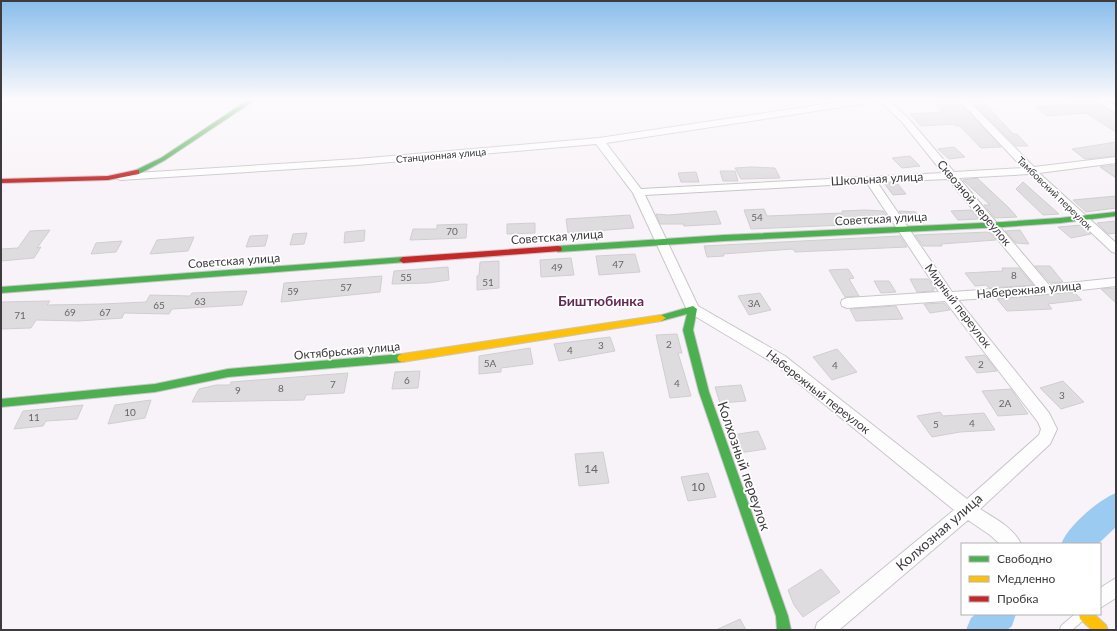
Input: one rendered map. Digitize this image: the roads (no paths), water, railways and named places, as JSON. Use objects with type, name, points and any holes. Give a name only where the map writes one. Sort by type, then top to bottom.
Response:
[{"type":"street","points":[[1,181],[108,178],[137,172],[163,159],[208,129]]},
{"type":"street","name":"Станционная улица","points":[[108,178],[357,162],[599,141],[675,129]]},
{"type":"street","name":"Сквозной переулок","points":[[913,129],[1046,290]]},
{"type":"street","name":"Тамбовский переулок","points":[[991,129],[1030,171],[1081,219],[1116,249]]},
{"type":"street","points":[[599,141],[638,192],[693,309]]},
{"type":"street","name":"Школьная улица","points":[[638,192],[1030,171],[1116,160]]},
{"type":"street","name":"Мирный переулок","points":[[870,179],[948,296],[1044,418],[1049,429]]},
{"type":"street","name":"Советская улица","points":[[1,290],[661,241],[993,225],[1081,219],[1116,214]]},
{"type":"street","name":"Набережная улица","points":[[847,302],[1046,290],[1116,282]]},
{"type":"street","name":"Октябрьская улица","points":[[1,403],[97,395],[155,388],[228,373],[408,358],[662,318],[693,309]]},
{"type":"street","name":"Набережный переулок","points":[[693,309],[780,360],[967,510],[996,529],[1011,543]]},
{"type":"street","name":"Колхозный переулок","points":[[693,309],[688,330],[704,392],[782,616],[784,630]]},
{"type":"street","name":"Колхозная улица","points":[[824,630],[967,510],[1045,439],[1049,429]]},
{"type":"street","points":[[1101,598],[1116,587]]},
{"type":"street","points":[[1086,615],[1101,630]]},
{"type":"lane","points":[[1065,630],[1081,615]]},
{"type":"waterway","points":[[1077,543],[1116,507]]},
{"type":"waterway","points":[[983,630],[999,615]]},
{"type":"district","name":"Биштюбинка","points":[[601,301]]}]
